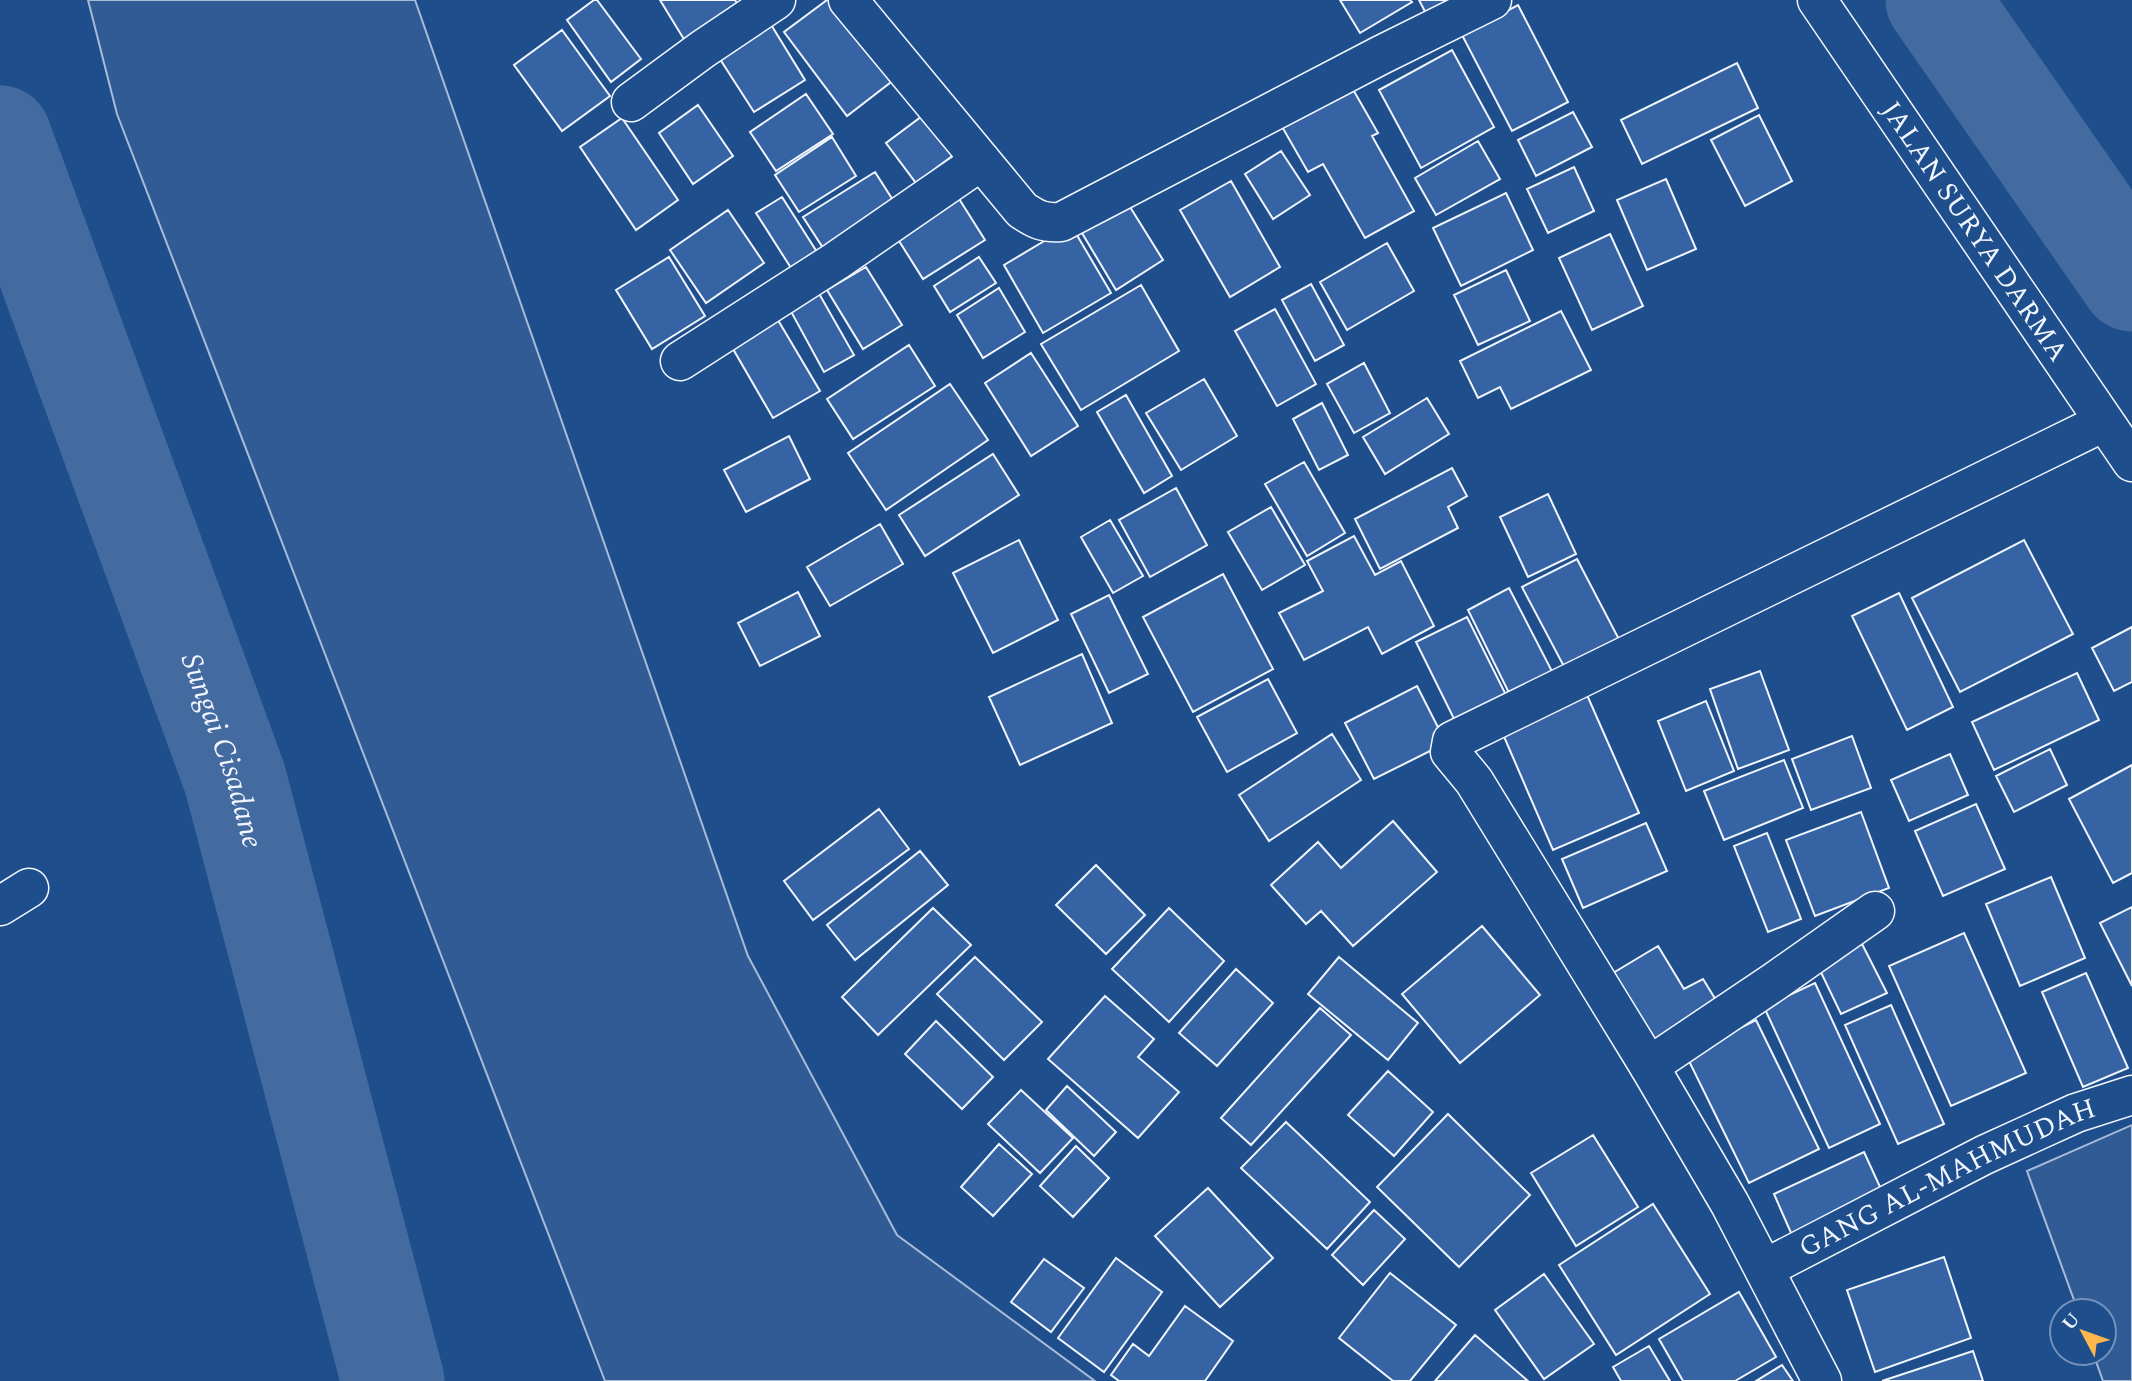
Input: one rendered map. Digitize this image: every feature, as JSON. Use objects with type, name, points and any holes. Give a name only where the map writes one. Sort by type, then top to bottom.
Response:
[{"type":"street","points":[[631,102],[776,0]]},
{"type":"street","points":[[849,0],[1022,210],[1037,220],[1050,223],[1061,222],[1492,0]]},
{"type":"street","name":"JALAN SURYA DARMA","points":[[1817,0],[2132,462]]},
{"type":"street","points":[[680,361],[836,261],[981,161]]},
{"type":"street","points":[[1822,1381],[1730,1204],[1649,1066],[1474,781],[1450,752],[1452,741],[2104,422]]},
{"type":"street","points":[[1649,1066],[1875,911]]},
{"type":"street","name":"GANG AL-MAHMUDAH","points":[[1764,1269],[1984,1155],[2076,1113],[2132,1095]]},
{"type":"shaded area","points":[[88,0],[415,0],[748,956],[897,1235],[1095,1381],[605,1381],[117,114]]},
{"type":"shaded area","points":[[2132,1125],[2132,1381],[2103,1381],[2098,1367],[2118,1367],[2118,1297],[2073,1297],[2027,1171]]},
{"type":"building","points":[[597,0],[641,59],[611,82],[567,20]]},
{"type":"building","points":[[660,0],[735,0],[740,8],[685,41]]},
{"type":"building","points":[[827,0],[836,0],[895,79],[847,116],[784,32]]},
{"type":"building","points":[[1340,0],[1410,0],[1412,2],[1360,33]]},
{"type":"building","points":[[1419,0],[1478,0],[1432,25]]},
{"type":"building","points":[[1518,5],[1568,102],[1512,131],[1462,35]]},
{"type":"building","points":[[770,23],[805,80],[754,112],[718,56]]},
{"type":"building","points":[[562,30],[610,96],[562,131],[514,65]]},
{"type":"building","points":[[1452,50],[1494,127],[1421,168],[1379,90]]},
{"type":"building","points":[[1737,63],[1758,108],[1642,164],[1621,120]]},
{"type":"building","points":[[1351,86],[1378,133],[1372,136],[1414,211],[1365,238],[1323,164],[1308,172],[1281,125]]},
{"type":"building","points":[[806,94],[833,134],[776,171],[750,132]]},
{"type":"building","points":[[698,105],[733,156],[693,184],[659,133]]},
{"type":"building","points":[[933,108],[963,148],[916,183],[886,143]]},
{"type":"building","points":[[1573,112],[1592,147],[1536,176],[1518,140]]},
{"type":"building","points":[[1759,115],[1792,181],[1745,206],[1711,140]]},
{"type":"building","points":[[622,118],[678,200],[636,230],[580,147]]},
{"type":"building","points":[[832,137],[856,176],[799,212],[775,175]]},
{"type":"building","points":[[1478,141],[1500,179],[1436,215],[1415,178]]},
{"type":"building","points":[[1281,151],[1310,195],[1273,219],[1245,174]]},
{"type":"building","points":[[1574,167],[1594,211],[1548,233],[1527,189]]},
{"type":"building","points":[[875,172],[898,208],[827,254],[803,217]]},
{"type":"building","points":[[1666,179],[1696,249],[1647,270],[1617,200]]},
{"type":"building","points":[[1231,181],[1280,267],[1230,297],[1180,210]]},
{"type":"building","points":[[1506,193],[1533,250],[1461,286],[1433,228]]},
{"type":"building","points":[[956,194],[985,240],[923,279],[894,233]]},
{"type":"building","points":[[1122,194],[1163,260],[1116,290],[1076,223]]},
{"type":"building","points":[[782,197],[817,252],[791,268],[756,213]]},
{"type":"building","points":[[728,210],[764,263],[706,303],[670,250]]},
{"type":"building","points":[[1071,225],[1111,293],[1043,333],[1004,265]]},
{"type":"building","points":[[1610,234],[1643,306],[1592,330],[1559,258]]},
{"type":"building","points":[[1387,243],[1414,291],[1347,330],[1320,282]]},
{"type":"building","points":[[669,257],[705,316],[652,349],[616,290]]},
{"type":"building","points":[[979,257],[996,283],[950,312],[934,286]]},
{"type":"building","points":[[866,267],[902,325],[863,349],[827,290]]},
{"type":"building","points":[[1506,270],[1530,321],[1478,345],[1454,295]]},
{"type":"building","points":[[1311,284],[1344,345],[1315,361],[1282,300]]},
{"type":"building","points":[[1141,285],[1179,351],[1081,410],[1041,344]]},
{"type":"building","points":[[999,288],[1025,332],[983,358],[957,315]]},
{"type":"building","points":[[817,290],[854,355],[824,372],[788,306]]},
{"type":"building","points":[[1275,309],[1316,384],[1277,406],[1235,331]]},
{"type":"building","points":[[1561,311],[1591,370],[1511,409],[1500,387],[1478,398],[1460,361]]},
{"type":"building","points":[[775,315],[820,391],[773,418],[729,342]]},
{"type":"building","points":[[909,345],[935,386],[853,439],[827,399]]},
{"type":"building","points":[[1031,353],[1078,426],[1031,456],[985,383]]},
{"type":"building","points":[[1364,363],[1390,413],[1354,433],[1327,384]]},
{"type":"building","points":[[1204,379],[1237,436],[1181,470],[1146,413]]},
{"type":"building","points":[[950,384],[988,440],[886,510],[848,453]]},
{"type":"building","points":[[1126,395],[1172,476],[1144,493],[1097,412]]},
{"type":"building","points":[[1427,398],[1449,434],[1385,474],[1363,437]]},
{"type":"building","points":[[1322,403],[1348,455],[1319,470],[1293,419]]},
{"type":"building","points":[[789,436],[810,479],[746,512],[724,470]]},
{"type":"building","points":[[993,454],[1019,495],[925,556],[899,515]]},
{"type":"building","points":[[1304,462],[1345,533],[1307,556],[1265,484]]},
{"type":"building","points":[[1452,468],[1467,496],[1448,507],[1458,528],[1380,569],[1355,519]]},
{"type":"building","points":[[1176,488],[1207,545],[1150,577],[1119,520]]},
{"type":"building","points":[[1548,494],[1576,554],[1528,577],[1500,517]]},
{"type":"building","points":[[1271,507],[1305,565],[1262,590],[1228,532]]},
{"type":"building","points":[[1110,520],[1143,576],[1113,593],[1081,537]]},
{"type":"building","points":[[880,524],[903,564],[830,606],[807,567]]},
{"type":"building","points":[[1354,536],[1375,575],[1401,561],[1434,626],[1382,654],[1368,627],[1304,660],[1279,613],[1323,591],[1307,561]]},
{"type":"building","points":[[1019,540],[1058,620],[993,653],[953,573]]},
{"type":"building","points":[[2024,540],[2073,634],[1960,692],[1912,598]]},
{"type":"building","points":[[1577,559],[1623,647],[1569,676],[1522,587]]},
{"type":"building","points":[[1223,574],[1273,669],[1193,712],[1143,617]]},
{"type":"building","points":[[1509,588],[1557,681],[1514,703],[1468,610]]},
{"type":"building","points":[[798,592],[820,636],[760,666],[738,623]]},
{"type":"building","points":[[1899,593],[1953,707],[1907,730],[1852,616]]},
{"type":"building","points":[[1109,595],[1148,674],[1109,693],[1071,614]]},
{"type":"building","points":[[1467,617],[1511,705],[1460,731],[1416,642]]},
{"type":"building","points":[[2132,627],[2132,682],[2114,691],[2092,648]]},
{"type":"building","points":[[1082,654],[1112,723],[1020,765],[989,697]]},
{"type":"building","points":[[1760,671],[1789,750],[1738,769],[1710,689]]},
{"type":"building","points":[[2077,673],[2099,720],[1994,770],[1972,722]]},
{"type":"building","points":[[1268,679],[1297,733],[1227,772],[1197,717]]},
{"type":"building","points":[[1417,686],[1446,743],[1374,779],[1345,723]]},
{"type":"building","points":[[1587,695],[1639,813],[1553,850],[1502,732]]},
{"type":"building","points":[[1706,701],[1734,771],[1686,791],[1658,721]]},
{"type":"building","points":[[1332,734],[1361,780],[1269,841],[1239,795]]},
{"type":"building","points":[[1852,736],[1871,788],[1811,810],[1792,759]]},
{"type":"building","points":[[2050,749],[2067,785],[2014,812],[1996,776]]},
{"type":"building","points":[[1950,754],[1968,795],[1909,821],[1891,780]]},
{"type":"building","points":[[1784,760],[1803,808],[1724,840],[1704,791]]},
{"type":"building","points":[[2132,765],[2132,873],[2113,883],[2069,799]]},
{"type":"building","points":[[1976,804],[2005,869],[1943,896],[1915,831]]},
{"type":"building","points":[[879,809],[909,849],[813,920],[784,881]]},
{"type":"building","points":[[1861,812],[1889,888],[1815,916],[1786,840]]},
{"type":"building","points":[[1393,821],[1437,872],[1353,946],[1321,911],[1306,924],[1271,885],[1318,842],[1341,868]]},
{"type":"building","points":[[1646,823],[1667,871],[1583,908],[1562,859]]},
{"type":"building","points":[[1767,833],[1801,919],[1768,932],[1734,846]]},
{"type":"building","points":[[920,851],[948,885],[855,960],[827,925]]},
{"type":"building","points":[[1096,865],[1145,915],[1106,954],[1056,905]]},
{"type":"building","points":[[2051,877],[2085,958],[2020,986],[1986,904]]},
{"type":"building","points":[[2132,907],[2132,986],[2100,923]]},
{"type":"building","points":[[933,908],[971,945],[878,1035],[842,997]]},
{"type":"building","points":[[1169,908],[1224,961],[1169,1022],[1112,969]]},
{"type":"building","points":[[1482,926],[1540,995],[1460,1063],[1402,994]]},
{"type":"building","points":[[1964,933],[2026,1073],[1951,1106],[1889,966]]},
{"type":"building","points":[[1860,940],[1887,993],[1841,1014],[1816,962]]},
{"type":"building","points":[[1658,946],[1684,989],[1703,979],[1719,1005],[1655,1054],[1608,976]]},
{"type":"building","points":[[975,957],[1042,1022],[1004,1060],[937,994]]},
{"type":"building","points":[[1339,957],[1418,1023],[1388,1060],[1308,994]]},
{"type":"building","points":[[1236,969],[1273,1003],[1217,1066],[1179,1033]]},
{"type":"building","points":[[2086,973],[2128,1068],[2083,1087],[2042,992]]},
{"type":"building","points":[[1815,983],[1880,1124],[1829,1148],[1764,1007]]},
{"type":"building","points":[[1105,996],[1154,1039],[1138,1057],[1179,1092],[1138,1138],[1048,1059]]},
{"type":"building","points":[[1891,1005],[1944,1124],[1898,1144],[1845,1025]]},
{"type":"building","points":[[1320,1008],[1351,1035],[1251,1145],[1221,1118]]},
{"type":"building","points":[[1756,1020],[1819,1149],[1749,1183],[1686,1055]]},
{"type":"building","points":[[936,1021],[993,1077],[962,1109],[905,1054]]},
{"type":"building","points":[[1388,1071],[1433,1112],[1394,1156],[1348,1115]]},
{"type":"building","points":[[1067,1086],[1116,1132],[1094,1156],[1046,1110]]},
{"type":"building","points":[[1021,1090],[1073,1138],[1040,1173],[988,1124]]},
{"type":"building","points":[[1448,1114],[1530,1195],[1459,1267],[1377,1187]]},
{"type":"building","points":[[1286,1122],[1370,1202],[1327,1249],[1241,1168]]},
{"type":"building","points":[[1593,1135],[1638,1207],[1576,1246],[1531,1173]]},
{"type":"building","points":[[999,1144],[1032,1174],[993,1216],[961,1187]]},
{"type":"building","points":[[1076,1146],[1109,1178],[1073,1217],[1040,1186]]},
{"type":"building","points":[[1864,1152],[1886,1200],[1795,1242],[1774,1194]]},
{"type":"building","points":[[1208,1188],[1273,1258],[1220,1307],[1155,1236]]},
{"type":"building","points":[[1653,1204],[1710,1294],[1616,1355],[1559,1265]]},
{"type":"building","points":[[1374,1210],[1405,1239],[1363,1285],[1332,1255]]},
{"type":"building","points":[[1944,1257],[1971,1338],[1875,1372],[1847,1290]]},
{"type":"building","points":[[1116,1258],[1162,1292],[1104,1372],[1058,1338]]},
{"type":"building","points":[[1044,1259],[1084,1288],[1051,1332],[1011,1302]]},
{"type":"building","points":[[1390,1273],[1456,1325],[1410,1381],[1393,1381],[1339,1338]]},
{"type":"building","points":[[1544,1274],[1594,1344],[1544,1379],[1495,1310]]},
{"type":"building","points":[[1739,1292],[1776,1357],[1735,1381],[1683,1381],[1659,1339]]},
{"type":"building","points":[[1185,1306],[1233,1341],[1205,1381],[1119,1381],[1111,1375],[1133,1344],[1149,1356]]},
{"type":"building","points":[[1475,1335],[1528,1381],[1435,1381]]},
{"type":"building","points":[[1649,1346],[1670,1381],[1621,1381],[1613,1367]]},
{"type":"building","points":[[1973,1351],[1983,1381],[1882,1381]]},
{"type":"building","points":[[1782,1365],[1793,1381],[1756,1381]]},
{"type":"waterway","points":[[1937,0],[2132,280]]},
{"type":"waterway","name":"Sungai Cisadane","points":[[0,137],[235,779],[393,1381]]}]
